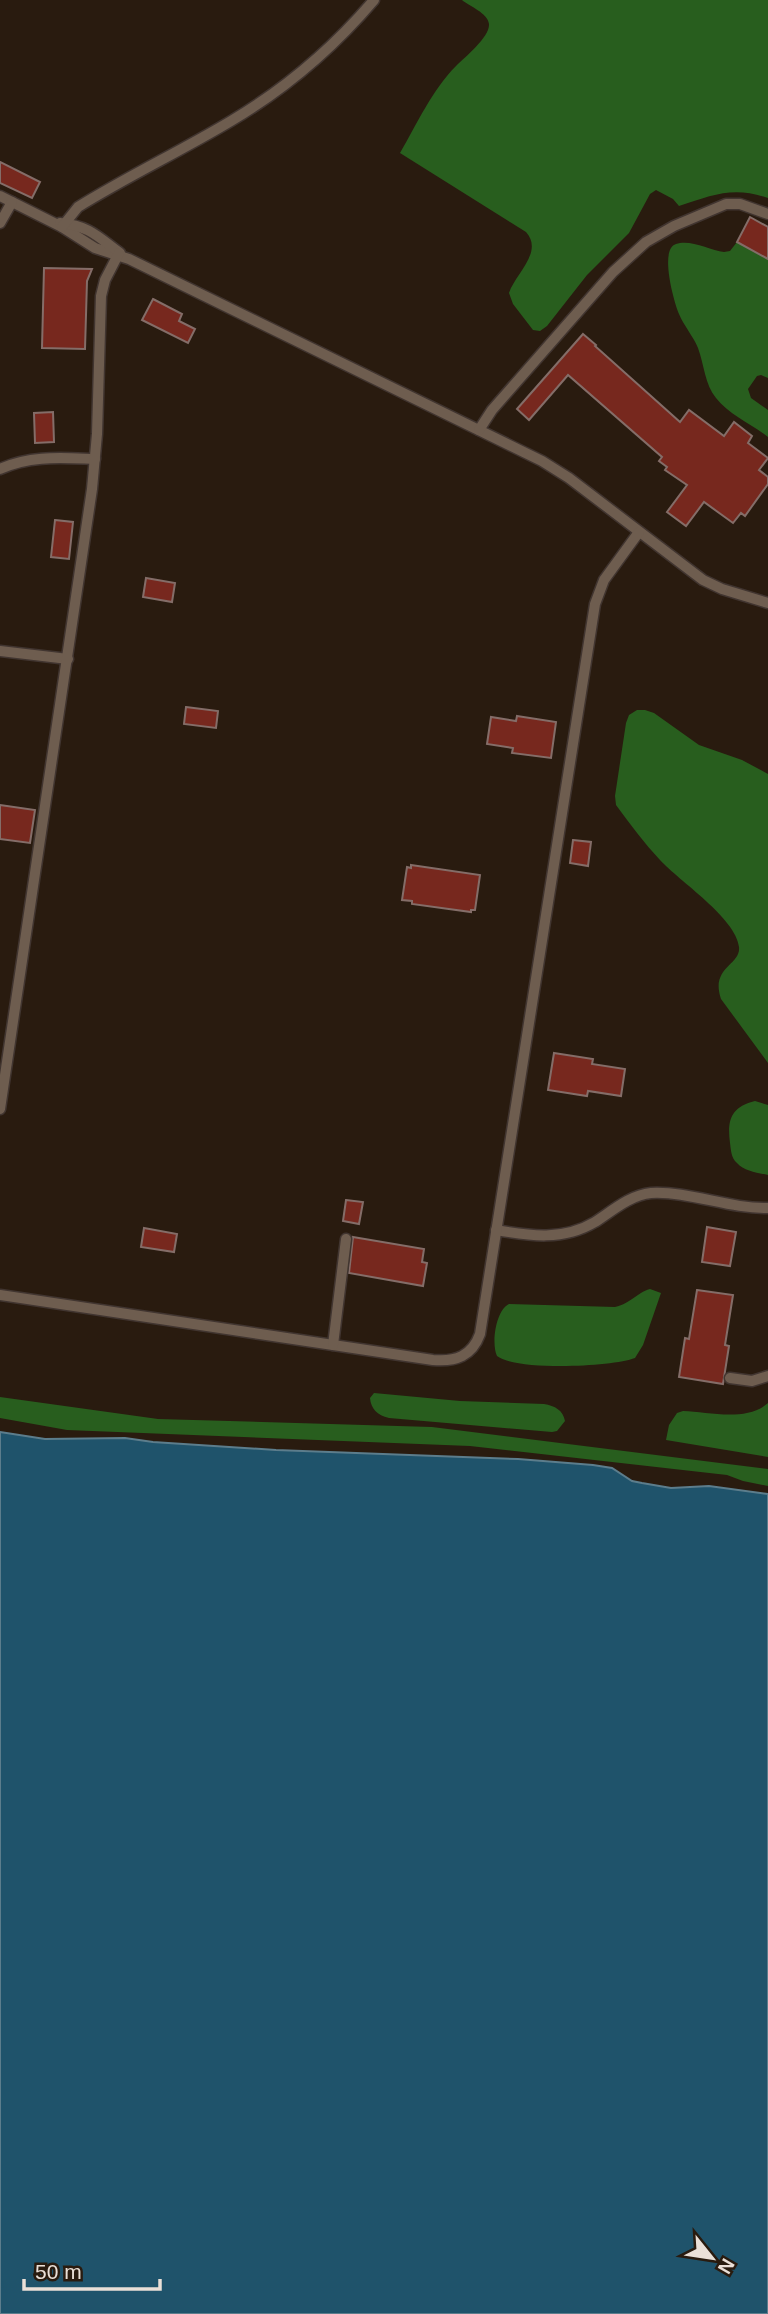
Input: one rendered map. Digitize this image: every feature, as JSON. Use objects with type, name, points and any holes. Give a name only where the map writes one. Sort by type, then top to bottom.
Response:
[{"type":"lane","points":[[63,225],[69,215],[81,205],[262,101],[335,42],[374,0]]},
{"type":"lane","points":[[0,196],[63,225],[95,248],[129,259],[559,471],[709,583],[768,603]]},
{"type":"lane","points":[[0,223],[12,202]]},
{"type":"lane","points":[[479,430],[492,410],[576,313],[625,259],[646,242],[674,226],[726,204],[740,204],[768,214]]},
{"type":"lane","points":[[0,1109],[68,659],[95,459],[101,296],[105,280],[118,254]]},
{"type":"lane","points":[[0,469],[38,458],[95,459]]},
{"type":"lane","points":[[0,1295],[439,1360],[455,1360],[472,1350],[480,1334],[595,604],[604,580],[639,532]]},
{"type":"lane","points":[[0,651],[68,659]]},
{"type":"lane","points":[[496,1230],[541,1236],[564,1235],[585,1227],[632,1198],[652,1193],[768,1208]]},
{"type":"lane","points":[[333,1345],[346,1239]]},
{"type":"lane","points":[[730,1378],[752,1381],[768,1376]]},
{"type":"green space","points":[[462,0],[768,0],[768,198],[733,192],[713,195],[679,206],[673,199],[656,190],[650,194],[629,233],[587,275],[547,326],[540,331],[533,330],[513,304],[509,293],[530,255],[531,240],[526,232],[400,153],[440,86],[486,35],[488,20]]},
{"type":"green space","points":[[737,242],[768,259],[768,378],[757,376],[748,389],[751,398],[768,410],[768,437],[727,409],[712,393],[698,348],[679,314],[669,276],[669,255],[676,244],[694,244],[724,252],[730,251]]},
{"type":"green space","points":[[637,710],[654,713],[699,745],[742,760],[768,774],[768,1063],[721,999],[719,980],[738,953],[736,936],[706,900],[654,854],[616,805],[626,723],[629,715]]},
{"type":"green space","points":[[755,1101],[768,1105],[768,1175],[740,1166],[731,1151],[729,1128],[732,1116],[741,1107]]},
{"type":"green space","points":[[650,1289],[661,1293],[643,1345],[635,1358],[606,1364],[543,1366],[507,1361],[497,1356],[496,1327],[501,1313],[509,1304],[615,1307]]},
{"type":"green space","points":[[374,1393],[460,1401],[544,1404],[558,1409],[565,1421],[557,1431],[552,1432],[389,1418],[373,1408],[370,1398]]},
{"type":"green space","points":[[0,1397],[158,1419],[432,1427],[768,1469],[768,1486],[727,1475],[470,1446],[67,1430],[0,1418]]},
{"type":"green space","points":[[768,1403],[768,1457],[666,1440],[669,1425],[677,1413],[739,1414],[759,1409]]},
{"type":"water","points":[[0,1432],[45,1439],[125,1438],[276,1450],[518,1459],[593,1465],[612,1468],[632,1481],[671,1488],[709,1486],[768,1494],[768,2314],[0,2314]]},
{"type":"building","points":[[0,162],[40,182],[32,198],[0,183]]},
{"type":"building","points":[[750,217],[768,227],[768,259],[737,242]]},
{"type":"building","points":[[44,268],[92,269],[87,281],[85,349],[42,348]]},
{"type":"building","points":[[153,299],[182,314],[179,321],[195,329],[188,343],[142,320]]},
{"type":"building","points":[[583,334],[680,422],[689,410],[724,436],[734,422],[752,436],[748,443],[768,458],[759,470],[768,477],[768,484],[745,516],[741,513],[733,523],[704,502],[686,526],[667,512],[687,485],[665,470],[667,467],[659,461],[662,457],[568,375],[529,420],[517,409]]},
{"type":"building","points":[[53,412],[54,442],[35,443],[34,413]]},
{"type":"building","points":[[55,520],[73,522],[69,559],[51,557]]},
{"type":"building","points":[[146,578],[175,583],[172,602],[143,597]]},
{"type":"building","points":[[186,707],[218,711],[216,728],[184,724]]},
{"type":"building","points":[[517,716],[556,722],[551,758],[512,753],[513,748],[487,744],[491,717],[516,721]]},
{"type":"building","points":[[0,805],[35,810],[30,843],[0,839]]},
{"type":"building","points":[[573,840],[591,842],[588,866],[570,863]]},
{"type":"building","points":[[411,865],[480,875],[475,910],[471,912],[412,904],[412,901],[402,900],[407,867],[411,868]]},
{"type":"building","points":[[554,1053],[593,1059],[592,1064],[625,1069],[621,1096],[588,1091],[587,1096],[548,1090]]},
{"type":"building","points":[[346,1200],[363,1202],[359,1224],[343,1221]]},
{"type":"building","points":[[707,1227],[736,1232],[730,1266],[702,1262]]},
{"type":"building","points":[[144,1228],[177,1234],[174,1252],[141,1247]]},
{"type":"building","points":[[353,1237],[424,1249],[422,1262],[427,1263],[423,1286],[349,1273]]},
{"type":"building","points":[[697,1290],[733,1295],[725,1345],[729,1346],[723,1384],[679,1377]]}]
